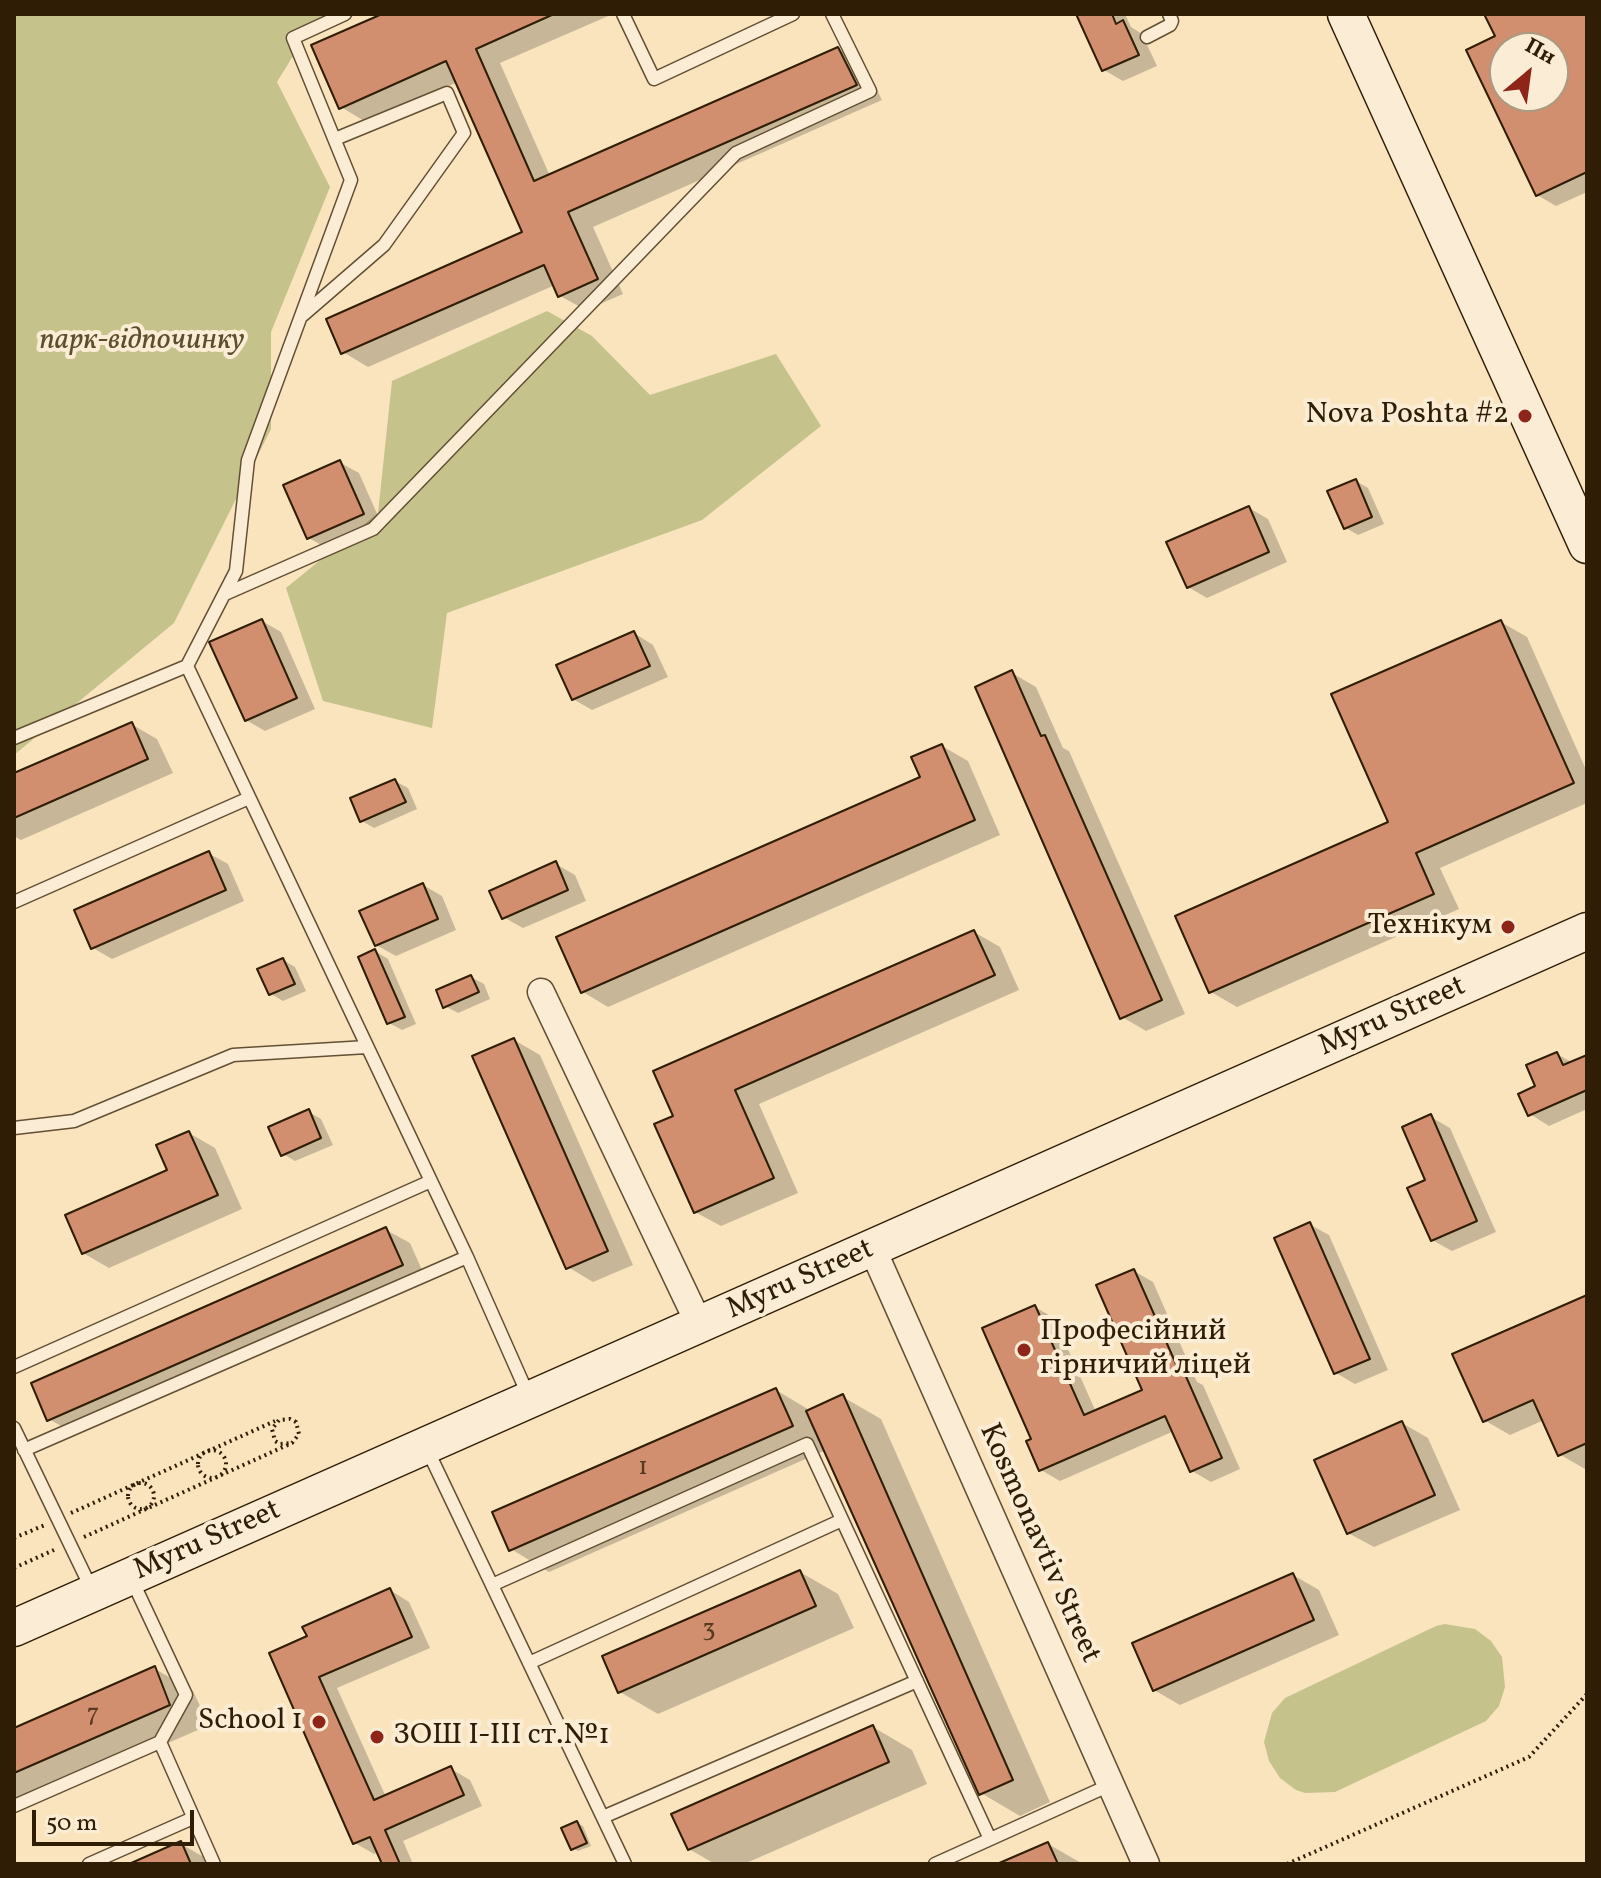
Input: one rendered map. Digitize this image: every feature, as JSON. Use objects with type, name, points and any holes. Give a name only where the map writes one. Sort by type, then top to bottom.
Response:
[{"type":"main road","points":[[1346,14],[1587,545]]},
{"type":"main road","name":"Myru Street","points":[[14,1628],[1587,931]]},
{"type":"street","points":[[541,992],[700,1326]]},
{"type":"street","name":"Kosmonavtiv Street","points":[[873,1250],[1146,1864]]},
{"type":"lane","points":[[14,738],[187,666],[236,571],[248,460],[351,180],[293,38],[345,14]]},
{"type":"lane","points":[[623,14],[654,79],[793,14]]},
{"type":"lane","points":[[225,594],[373,529],[736,153],[870,91],[832,14]]},
{"type":"lane","points":[[1147,37],[1170,25],[1169,14]]},
{"type":"lane","points":[[300,317],[384,245],[464,133],[447,93],[335,139]]},
{"type":"lane","points":[[187,666],[467,1257],[530,1400]]},
{"type":"lane","points":[[14,902],[249,798]]},
{"type":"lane","points":[[14,1128],[74,1121],[233,1055],[367,1047]]},
{"type":"lane","points":[[14,1367],[431,1181]]},
{"type":"lane","points":[[24,1450],[467,1257]]},
{"type":"lane","points":[[14,1428],[93,1593]]},
{"type":"lane","points":[[492,1585],[807,1444],[990,1839]]},
{"type":"lane","points":[[426,1446],[625,1864]]},
{"type":"lane","points":[[529,1663],[842,1520]]},
{"type":"lane","points":[[14,1806],[160,1742],[186,1695],[130,1577]]},
{"type":"lane","points":[[603,1817],[917,1681]]},
{"type":"lane","points":[[160,1742],[214,1864]]},
{"type":"lane","points":[[935,1864],[1110,1785]]},
{"type":"lane","points":[[89,1864],[193,1818]]},
{"type":"path","points":[[279,1420],[272,1429],[275,1441],[286,1445],[292,1443]]},
{"type":"path","points":[[14,1538],[279,1420],[296,1422],[299,1434],[292,1443],[14,1568]]},
{"type":"path","points":[[207,1452],[218,1452],[226,1461],[218,1477],[206,1476],[199,1467],[202,1455],[207,1452]]},
{"type":"path","points":[[135,1484],[128,1493],[128,1499],[135,1508],[147,1508]]},
{"type":"path","points":[[135,1484],[147,1484],[154,1493],[154,1499],[147,1508]]},
{"type":"path","points":[[1287,1864],[1529,1757],[1587,1694]]},
{"type":"green space","name":"парк-відпочинку","points":[[14,14],[330,14],[312,25],[277,82],[330,187],[271,332],[271,429],[174,623],[14,755]]},
{"type":"green space","points":[[547,311],[592,336],[650,395],[776,354],[821,426],[702,520],[447,613],[432,728],[323,701],[286,588],[378,513],[392,381]]},
{"type":"green space","points":[[1445,1624],[1475,1629],[1491,1641],[1502,1657],[1505,1687],[1499,1706],[1486,1721],[1335,1792],[1305,1793],[1280,1778],[1269,1761],[1264,1742],[1272,1713],[1285,1698]]},
{"type":"building","points":[[382,14],[554,14],[476,49],[534,181],[838,47],[857,85],[568,212],[598,279],[558,297],[544,265],[341,354],[326,319],[522,232],[446,61],[339,109],[311,45]]},
{"type":"building","points":[[1076,14],[1112,14],[1116,24],[1123,20],[1139,55],[1102,71]]},
{"type":"building","points":[[1484,14],[1587,14],[1587,172],[1536,196],[1496,112],[1569,112],[1569,32],[1493,32]]},
{"type":"building","points":[[1489,39],[1489,98],[1466,50]]},
{"type":"building","points":[[340,460],[364,514],[307,539],[283,485]]},
{"type":"building","points":[[1356,479],[1372,517],[1344,529],[1327,491]]},
{"type":"building","points":[[1249,506],[1269,552],[1187,588],[1166,542]]},
{"type":"building","points":[[262,619],[297,698],[245,721],[209,642]]},
{"type":"building","points":[[1501,620],[1574,783],[1416,853],[1434,894],[1209,993],[1175,916],[1388,822],[1331,694]]},
{"type":"building","points":[[634,631],[650,666],[572,700],[556,665]]},
{"type":"building","points":[[1012,670],[1041,736],[1045,735],[1162,1000],[1120,1019],[975,687]]},
{"type":"building","points":[[132,722],[148,759],[14,818],[14,773]]},
{"type":"building","points":[[942,744],[975,820],[581,993],[556,937],[920,777],[911,757]]},
{"type":"building","points":[[395,779],[406,802],[360,822],[350,798]]},
{"type":"building","points":[[209,851],[226,890],[91,949],[74,910]]},
{"type":"building","points":[[556,861],[568,890],[502,919],[489,891]]},
{"type":"building","points":[[423,883],[438,919],[375,946],[359,911]]},
{"type":"building","points":[[974,930],[995,975],[735,1090],[774,1178],[694,1213],[654,1124],[673,1116],[653,1071]]},
{"type":"building","points":[[375,949],[405,1017],[387,1024],[358,957]]},
{"type":"building","points":[[283,958],[295,984],[269,995],[257,969]]},
{"type":"building","points":[[471,975],[479,992],[443,1008],[436,990]]},
{"type":"building","points":[[514,1038],[608,1251],[566,1269],[472,1056]]},
{"type":"building","points":[[1557,1052],[1563,1065],[1587,1055],[1587,1090],[1528,1116],[1518,1094],[1535,1086],[1526,1065]]},
{"type":"building","points":[[309,1109],[321,1138],[281,1156],[268,1127]]},
{"type":"building","points":[[1431,1114],[1477,1221],[1431,1241],[1407,1188],[1425,1180],[1402,1127]]},
{"type":"building","points":[[189,1131],[218,1195],[82,1254],[65,1215],[167,1170],[156,1145]]},
{"type":"building","points":[[1310,1222],[1370,1359],[1334,1374],[1274,1238]]},
{"type":"building","points":[[386,1227],[403,1265],[47,1421],[31,1383]]},
{"type":"building","name":"Професійний гірничий ліцей","points":[[1134,1269],[1222,1458],[1190,1472],[1165,1416],[1039,1471],[1026,1441],[1031,1439],[982,1328],[1035,1305],[1084,1415],[1142,1390],[1096,1285]]},
{"type":"building","points":[[1587,1295],[1587,1443],[1558,1456],[1533,1400],[1483,1422],[1452,1354]]},
{"type":"building","points":[[776,1388],[793,1426],[509,1551],[492,1512]]},
{"type":"building","points":[[843,1394],[1013,1780],[979,1795],[806,1411]]},
{"type":"building","points":[[1402,1421],[1435,1495],[1347,1534],[1314,1460]]},
{"type":"building","points":[[800,1570],[816,1606],[618,1693],[602,1656]]},
{"type":"building","points":[[1293,1573],[1314,1620],[1153,1691],[1132,1643]]},
{"type":"building","name":"School 1","points":[[390,1588],[412,1637],[319,1677],[374,1800],[451,1766],[464,1795],[385,1830],[400,1864],[382,1864],[370,1837],[353,1844],[269,1653],[307,1636],[302,1627]]},
{"type":"building","points":[[155,1666],[170,1705],[14,1773],[14,1728]]},
{"type":"building","points":[[873,1725],[889,1762],[688,1850],[671,1814]]},
{"type":"building","points":[[577,1821],[587,1843],[571,1850],[561,1828]]},
{"type":"building","points":[[181,1841],[191,1864],[129,1864]]},
{"type":"building","points":[[1048,1842],[1058,1864],[997,1864]]},
{"type":"place","name":"Nova Poshta #2","points":[[1525,416]]},
{"type":"place","name":"Технікум","points":[[1508,927]]},
{"type":"place","name":"Професійний гірничий ліцей","points":[[1024,1350]]},
{"type":"place","name":"School 1","points":[[319,1722]]},
{"type":"place","name":"ЗОШ I-III ст.№1","points":[[377,1737]]}]
